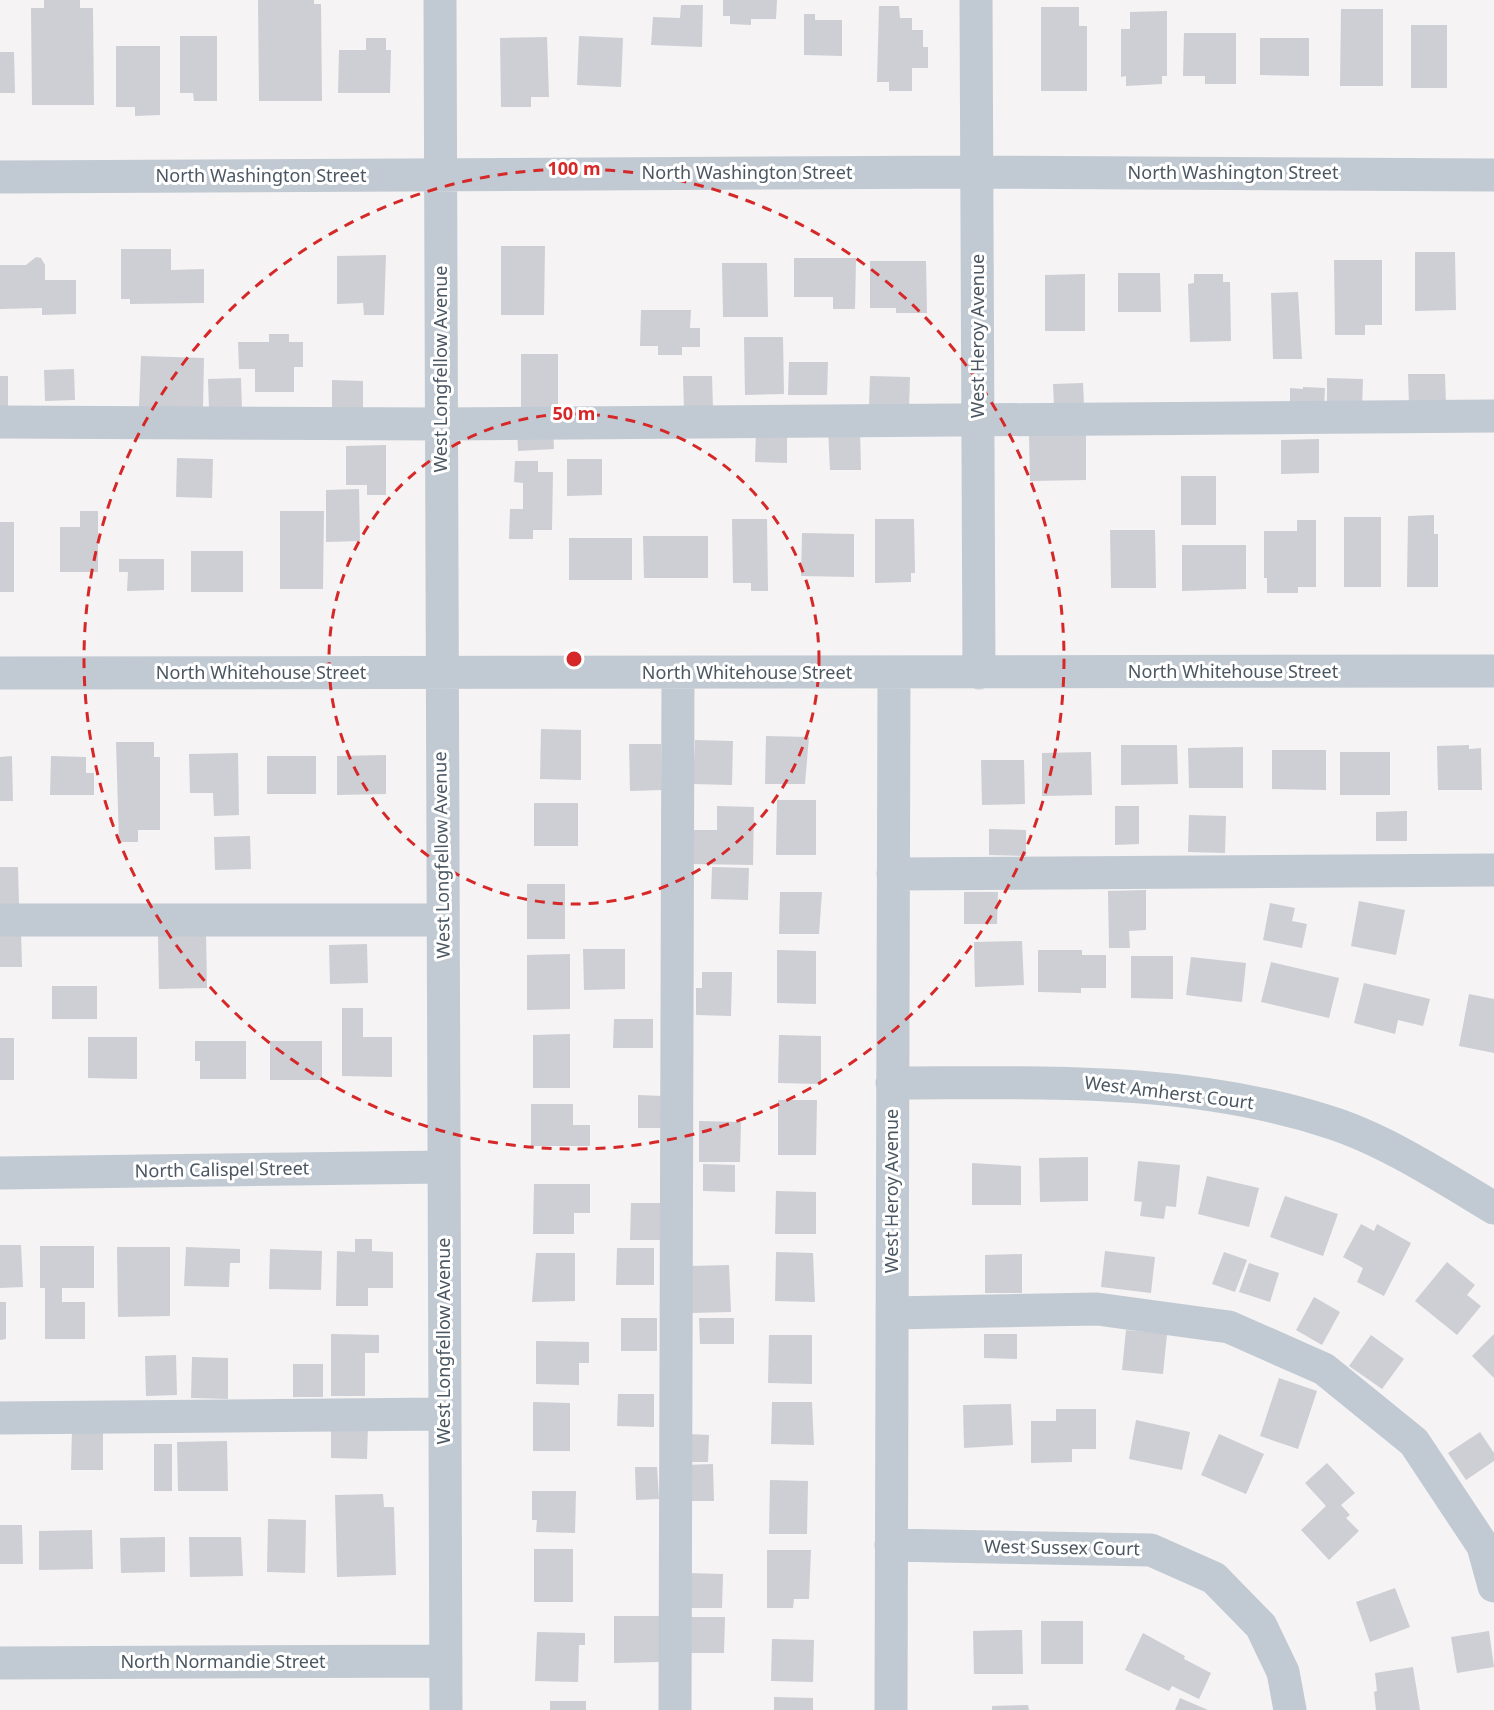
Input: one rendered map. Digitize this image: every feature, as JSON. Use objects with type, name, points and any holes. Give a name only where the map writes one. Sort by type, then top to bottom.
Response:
[{"type":"street","name":"West Longfellow Avenue","points":[[440,0],[440,673],[446,1710]]},
{"type":"street","name":"West Heroy Avenue","points":[[976,0],[979,673]]},
{"type":"street","name":"North Washington Street","points":[[0,177],[978,172],[1494,176]]},
{"type":"street","points":[[0,422],[441,424],[1494,416]]},
{"type":"street","name":"North Whitehouse Street","points":[[0,673],[1494,671]]},
{"type":"street","points":[[675,1710],[678,673]]},
{"type":"street","name":"West Heroy Avenue","points":[[891,1710],[894,673]]},
{"type":"street","points":[[893,874],[1494,870]]},
{"type":"street","points":[[0,920],[443,920]]},
{"type":"street","name":"West Amherst Court","points":[[892,1083],[1087,1082],[1243,1098],[1331,1122],[1417,1162],[1494,1208]]},
{"type":"street","name":"North Calispel Street","points":[[0,1173],[444,1167]]},
{"type":"street","points":[[892,1313],[1098,1309],[1229,1327],[1324,1368],[1414,1442],[1483,1546],[1494,1586]]},
{"type":"street","points":[[0,1418],[445,1414]]},
{"type":"street","name":"West Sussex Court","points":[[891,1545],[1151,1550],[1214,1578],[1261,1626],[1283,1672],[1290,1710]]},
{"type":"street","name":"North Normandie Street","points":[[0,1663],[446,1661]]},
{"type":"building","points":[[44,0],[80,0],[80,8],[93,8],[94,105],[32,105],[31,8],[44,8]]},
{"type":"building","points":[[258,0],[314,0],[314,4],[321,4],[322,101],[259,101]]},
{"type":"building","points":[[723,0],[777,0],[776,19],[751,19],[751,25],[730,24],[730,16],[723,16]]},
{"type":"building","points":[[681,5],[703,5],[702,47],[651,45],[653,17],[680,18]]},
{"type":"building","points":[[879,6],[899,6],[900,18],[912,18],[912,30],[923,30],[923,47],[928,47],[928,68],[912,68],[912,91],[889,91],[889,82],[877,82]]},
{"type":"building","points":[[1041,7],[1079,7],[1079,26],[1087,26],[1087,91],[1041,91]]},
{"type":"building","points":[[1341,9],[1383,9],[1383,86],[1340,86]]},
{"type":"building","points":[[1167,11],[1167,76],[1162,76],[1162,84],[1126,86],[1126,76],[1121,77],[1121,29],[1130,29],[1130,12]]},
{"type":"building","points":[[804,14],[815,14],[815,20],[842,20],[842,56],[804,55]]},
{"type":"building","points":[[1411,25],[1447,25],[1447,88],[1411,88]]},
{"type":"building","points":[[1184,33],[1236,33],[1236,84],[1205,84],[1205,76],[1183,76]]},
{"type":"building","points":[[180,36],[217,36],[217,101],[194,101],[193,93],[180,93]]},
{"type":"building","points":[[579,36],[623,38],[621,87],[577,85]]},
{"type":"building","points":[[547,37],[549,97],[531,97],[531,107],[501,107],[500,38]]},
{"type":"building","points":[[366,38],[386,38],[386,50],[391,50],[390,93],[338,93],[339,50],[366,50]]},
{"type":"building","points":[[1260,38],[1309,38],[1309,76],[1260,75]]},
{"type":"building","points":[[116,46],[160,46],[160,115],[135,116],[135,107],[116,107]]},
{"type":"building","points":[[0,52],[14,52],[15,93],[0,93]]},
{"type":"building","points":[[501,246],[545,246],[544,315],[501,315]]},
{"type":"building","points":[[121,249],[171,249],[171,270],[204,269],[204,303],[130,304],[130,299],[121,299]]},
{"type":"building","points":[[1415,252],[1455,252],[1456,310],[1415,311]]},
{"type":"building","points":[[386,255],[384,315],[364,315],[363,303],[337,304],[337,256]]},
{"type":"building","points":[[36,257],[41,258],[45,265],[45,280],[76,280],[76,314],[42,315],[42,308],[0,309],[0,265],[26,265]]},
{"type":"building","points":[[794,258],[856,258],[855,309],[833,309],[833,297],[794,297]]},
{"type":"building","points":[[1334,260],[1382,260],[1382,325],[1365,325],[1365,335],[1335,335]]},
{"type":"building","points":[[870,261],[926,261],[927,313],[896,313],[896,308],[870,308]]},
{"type":"building","points":[[722,263],[767,263],[768,317],[723,317]]},
{"type":"building","points":[[1118,273],[1160,273],[1161,312],[1118,312]]},
{"type":"building","points":[[1085,274],[1085,331],[1045,331],[1045,275]]},
{"type":"building","points":[[1194,274],[1223,274],[1223,282],[1230,282],[1231,341],[1190,342],[1188,284],[1194,283]]},
{"type":"building","points":[[1298,292],[1302,359],[1273,359],[1271,293]]},
{"type":"building","points":[[641,310],[691,310],[690,328],[700,328],[700,347],[682,347],[682,355],[658,355],[658,346],[640,346]]},
{"type":"building","points":[[269,334],[289,334],[289,342],[303,342],[303,367],[294,367],[294,392],[255,392],[255,369],[239,369],[238,342],[269,342]]},
{"type":"building","points":[[744,337],[783,337],[784,394],[745,395]]},
{"type":"building","points":[[521,354],[558,354],[558,408],[521,408]]},
{"type":"building","points":[[141,356],[204,358],[203,409],[139,408]]},
{"type":"building","points":[[789,362],[828,362],[827,395],[788,395]]},
{"type":"building","points":[[74,369],[75,400],[45,401],[44,370]]},
{"type":"building","points":[[1408,374],[1445,374],[1446,404],[1409,405]]},
{"type":"building","points":[[0,376],[8,376],[8,406],[0,407]]},
{"type":"building","points":[[683,376],[712,376],[713,409],[684,410]]},
{"type":"building","points":[[870,376],[910,377],[909,408],[869,406]]},
{"type":"building","points":[[241,378],[242,409],[209,410],[208,379]]},
{"type":"building","points":[[1327,378],[1363,379],[1362,407],[1327,407]]},
{"type":"building","points":[[332,380],[363,381],[363,410],[332,409]]},
{"type":"building","points":[[1083,383],[1084,404],[1054,405],[1053,384]]},
{"type":"building","points":[[1303,387],[1325,388],[1324,406],[1290,405],[1290,388],[1303,389]]},
{"type":"building","points":[[553,427],[554,449],[518,451],[517,428]]},
{"type":"building","points":[[860,428],[861,470],[830,470],[828,429]]},
{"type":"building","points":[[756,430],[787,430],[787,463],[755,462]]},
{"type":"building","points":[[1086,434],[1086,480],[1030,481],[1029,435]]},
{"type":"building","points":[[1319,439],[1319,473],[1281,474],[1281,440]]},
{"type":"building","points":[[386,445],[386,495],[367,495],[367,485],[346,485],[346,446]]},
{"type":"building","points":[[177,458],[213,459],[212,498],[176,497]]},
{"type":"building","points":[[567,459],[602,459],[602,495],[567,496]]},
{"type":"building","points":[[515,461],[538,461],[538,472],[553,472],[552,530],[533,530],[533,539],[509,539],[510,509],[523,509],[523,483],[514,482]]},
{"type":"building","points":[[1181,476],[1216,476],[1216,525],[1181,525]]},
{"type":"building","points":[[359,489],[360,541],[326,542],[326,490]]},
{"type":"building","points":[[80,511],[98,511],[98,572],[60,572],[60,527],[80,527]]},
{"type":"building","points":[[280,511],[324,511],[323,589],[280,589]]},
{"type":"building","points":[[1434,515],[1434,534],[1438,534],[1438,587],[1407,587],[1408,516]]},
{"type":"building","points":[[1344,517],[1381,517],[1381,587],[1344,587]]},
{"type":"building","points":[[732,519],[767,519],[768,591],[751,591],[751,583],[733,583]]},
{"type":"building","points":[[875,519],[914,519],[915,573],[911,573],[911,582],[875,583]]},
{"type":"building","points":[[1297,520],[1316,520],[1316,587],[1298,587],[1298,593],[1267,593],[1267,578],[1264,578],[1264,531],[1297,531]]},
{"type":"building","points":[[0,522],[14,522],[14,592],[0,592]]},
{"type":"building","points":[[1110,530],[1155,530],[1156,588],[1111,588]]},
{"type":"building","points":[[802,533],[854,534],[854,577],[801,576]]},
{"type":"building","points":[[643,536],[708,536],[708,578],[644,578]]},
{"type":"building","points":[[569,538],[632,538],[632,580],[569,580]]},
{"type":"building","points":[[1182,545],[1246,545],[1246,589],[1182,591]]},
{"type":"building","points":[[191,551],[243,551],[243,592],[191,592]]},
{"type":"building","points":[[119,559],[164,559],[164,590],[127,591],[128,572],[119,572]]},
{"type":"building","points":[[541,729],[581,730],[581,780],[540,779]]},
{"type":"building","points":[[766,736],[809,737],[805,784],[765,784]]},
{"type":"building","points":[[695,740],[733,741],[732,785],[693,784]]},
{"type":"building","points":[[116,742],[154,742],[154,757],[160,757],[160,830],[138,830],[138,842],[119,842]]},
{"type":"building","points":[[629,744],[661,744],[662,790],[630,791]]},
{"type":"building","points":[[1121,745],[1177,745],[1178,784],[1121,785]]},
{"type":"building","points":[[1469,745],[1469,749],[1481,748],[1482,790],[1438,790],[1437,746]]},
{"type":"building","points":[[1243,747],[1243,788],[1189,788],[1188,748]]},
{"type":"building","points":[[1272,750],[1326,750],[1326,790],[1272,789]]},
{"type":"building","points":[[1091,752],[1092,795],[1042,796],[1042,753]]},
{"type":"building","points":[[1340,752],[1390,752],[1390,795],[1340,795]]},
{"type":"building","points":[[238,753],[239,815],[214,816],[213,793],[190,793],[189,754]]},
{"type":"building","points":[[386,755],[386,794],[337,795],[337,756]]},
{"type":"building","points":[[12,756],[13,801],[0,801],[0,757]]},
{"type":"building","points":[[51,756],[86,757],[86,773],[94,773],[94,795],[50,795]]},
{"type":"building","points":[[267,756],[316,756],[316,794],[267,794]]},
{"type":"building","points":[[981,760],[1024,760],[1025,804],[982,805]]},
{"type":"building","points":[[777,800],[816,800],[816,855],[776,855]]},
{"type":"building","points":[[534,803],[578,803],[578,846],[534,846]]},
{"type":"building","points":[[717,806],[754,807],[753,865],[693,864],[694,830],[717,830]]},
{"type":"building","points":[[1115,806],[1139,806],[1139,844],[1115,845]]},
{"type":"building","points":[[1407,811],[1407,841],[1376,841],[1376,812]]},
{"type":"building","points":[[1189,815],[1226,816],[1225,853],[1188,852]]},
{"type":"building","points":[[989,829],[1026,830],[1026,856],[989,855]]},
{"type":"building","points":[[250,836],[251,869],[215,870],[214,837]]},
{"type":"building","points":[[0,867],[18,867],[19,905],[0,906]]},
{"type":"building","points":[[712,867],[749,868],[748,900],[711,899]]},
{"type":"building","points":[[527,884],[565,884],[565,939],[527,939]]},
{"type":"building","points":[[1146,890],[1146,930],[1129,931],[1130,948],[1109,948],[1108,891]]},
{"type":"building","points":[[780,892],[822,892],[819,934],[779,934]]},
{"type":"building","points":[[964,892],[998,892],[997,924],[964,924]]},
{"type":"building","points":[[1359,901],[1405,910],[1396,955],[1351,946]]},
{"type":"building","points":[[1270,903],[1295,908],[1292,921],[1307,924],[1302,948],[1263,940]]},
{"type":"building","points":[[0,930],[21,930],[22,967],[0,967]]},
{"type":"building","points":[[206,931],[207,988],[159,989],[158,933]]},
{"type":"building","points":[[1022,941],[1024,985],[975,987],[974,942]]},
{"type":"building","points":[[367,944],[368,983],[330,984],[329,945]]},
{"type":"building","points":[[583,949],[625,949],[625,989],[584,990]]},
{"type":"building","points":[[777,950],[816,951],[816,1004],[777,1003]]},
{"type":"building","points":[[1038,950],[1082,950],[1082,955],[1106,955],[1106,988],[1081,988],[1081,993],[1038,992]]},
{"type":"building","points":[[570,954],[570,1009],[527,1010],[527,955]]},
{"type":"building","points":[[1131,956],[1173,956],[1173,999],[1131,998]]},
{"type":"building","points":[[1191,957],[1246,963],[1242,1002],[1186,995]]},
{"type":"building","points":[[1271,962],[1339,978],[1329,1018],[1261,1002]]},
{"type":"building","points":[[702,972],[732,972],[731,1016],[696,1015],[696,988],[702,988]]},
{"type":"building","points":[[1364,983],[1430,999],[1423,1026],[1398,1020],[1395,1034],[1354,1023]]},
{"type":"building","points":[[52,986],[97,986],[97,1019],[52,1019]]},
{"type":"building","points":[[1469,994],[1494,999],[1494,1053],[1459,1046]]},
{"type":"building","points":[[342,1008],[363,1008],[363,1037],[392,1037],[392,1077],[342,1076]]},
{"type":"building","points":[[614,1019],[653,1019],[653,1048],[613,1048]]},
{"type":"building","points":[[570,1034],[570,1088],[533,1088],[533,1035]]},
{"type":"building","points":[[779,1035],[821,1036],[821,1084],[778,1083]]},
{"type":"building","points":[[88,1037],[137,1037],[137,1079],[88,1078]]},
{"type":"building","points":[[0,1038],[14,1038],[14,1080],[0,1080]]},
{"type":"building","points":[[195,1041],[246,1041],[246,1079],[200,1079],[200,1061],[195,1061]]},
{"type":"building","points":[[270,1041],[322,1041],[322,1080],[270,1080]]},
{"type":"building","points":[[638,1095],[663,1096],[662,1128],[638,1128]]},
{"type":"building","points":[[778,1100],[817,1100],[816,1155],[778,1155]]},
{"type":"building","points":[[531,1104],[573,1104],[573,1125],[590,1125],[590,1146],[531,1146]]},
{"type":"building","points":[[699,1121],[741,1122],[740,1162],[699,1162]]},
{"type":"building","points":[[1088,1157],[1088,1201],[1040,1202],[1039,1158]]},
{"type":"building","points":[[1138,1161],[1180,1165],[1176,1207],[1166,1206],[1164,1219],[1140,1216],[1142,1202],[1134,1201]]},
{"type":"building","points":[[972,1163],[1021,1166],[1021,1205],[972,1205]]},
{"type":"building","points":[[703,1164],[735,1165],[735,1192],[703,1191]]},
{"type":"building","points":[[1207,1176],[1259,1188],[1249,1227],[1198,1214]]},
{"type":"building","points":[[534,1184],[590,1184],[590,1213],[574,1213],[574,1234],[533,1234]]},
{"type":"building","points":[[776,1191],[816,1192],[816,1234],[775,1234]]},
{"type":"building","points":[[1285,1196],[1338,1214],[1323,1256],[1270,1237]]},
{"type":"building","points":[[631,1203],[663,1203],[663,1240],[630,1240]]},
{"type":"building","points":[[1361,1224],[1374,1231],[1377,1224],[1411,1243],[1384,1296],[1357,1282],[1363,1268],[1343,1257]]},
{"type":"building","points":[[355,1239],[372,1239],[372,1251],[393,1252],[393,1288],[368,1288],[368,1306],[336,1306],[337,1251],[355,1252]]},
{"type":"building","points":[[0,1245],[21,1245],[23,1287],[0,1288]]},
{"type":"building","points":[[40,1246],[94,1246],[94,1288],[62,1288],[62,1302],[85,1302],[85,1339],[45,1339],[45,1288],[40,1288]]},
{"type":"building","points":[[117,1247],[170,1247],[170,1316],[118,1317]]},
{"type":"building","points":[[186,1247],[240,1249],[240,1263],[230,1263],[229,1287],[184,1286]]},
{"type":"building","points":[[617,1248],[654,1248],[654,1285],[616,1285]]},
{"type":"building","points":[[270,1249],[322,1251],[321,1290],[269,1289]]},
{"type":"building","points":[[1105,1251],[1155,1257],[1151,1293],[1101,1287]]},
{"type":"building","points":[[776,1252],[813,1253],[815,1302],[775,1301]]},
{"type":"building","points":[[1224,1252],[1247,1260],[1235,1292],[1212,1284]]},
{"type":"building","points":[[536,1253],[575,1253],[575,1301],[532,1302]]},
{"type":"building","points":[[1022,1254],[1022,1293],[985,1293],[985,1255]]},
{"type":"building","points":[[1447,1262],[1475,1285],[1467,1295],[1481,1306],[1457,1335],[1415,1301]]},
{"type":"building","points":[[1249,1263],[1279,1273],[1270,1302],[1239,1292]]},
{"type":"building","points":[[729,1265],[731,1312],[691,1313],[689,1266]]},
{"type":"building","points":[[1314,1297],[1340,1312],[1322,1345],[1296,1330]]},
{"type":"building","points":[[0,1302],[6,1302],[6,1339],[0,1340]]},
{"type":"building","points":[[621,1318],[657,1318],[657,1351],[621,1351]]},
{"type":"building","points":[[699,1318],[734,1318],[734,1344],[700,1344]]},
{"type":"building","points":[[1126,1330],[1167,1334],[1163,1374],[1122,1370]]},
{"type":"building","points":[[331,1334],[379,1335],[379,1353],[365,1353],[365,1396],[331,1396]]},
{"type":"building","points":[[984,1334],[1017,1334],[1017,1359],[984,1358]]},
{"type":"building","points":[[1494,1334],[1494,1378],[1472,1356]]},
{"type":"building","points":[[769,1335],[812,1335],[812,1384],[768,1383]]},
{"type":"building","points":[[1371,1335],[1404,1359],[1382,1389],[1349,1366]]},
{"type":"building","points":[[536,1341],[589,1342],[589,1363],[579,1363],[579,1385],[536,1384]]},
{"type":"building","points":[[176,1355],[177,1395],[146,1396],[145,1356]]},
{"type":"building","points":[[192,1357],[228,1358],[228,1399],[191,1398]]},
{"type":"building","points":[[293,1364],[323,1364],[323,1397],[293,1397]]},
{"type":"building","points":[[1279,1378],[1317,1391],[1298,1449],[1260,1436]]},
{"type":"building","points":[[618,1394],[654,1394],[654,1427],[617,1426]]},
{"type":"building","points":[[533,1402],[570,1403],[570,1451],[533,1451]]},
{"type":"building","points":[[772,1402],[812,1402],[814,1445],[771,1444]]},
{"type":"building","points":[[1011,1404],[1013,1445],[964,1448],[963,1405]]},
{"type":"building","points":[[1056,1409],[1096,1409],[1096,1449],[1072,1449],[1072,1462],[1031,1463],[1031,1421],[1056,1421]]},
{"type":"building","points":[[1136,1420],[1190,1432],[1182,1470],[1129,1459]]},
{"type":"building","points":[[331,1424],[368,1425],[367,1459],[331,1458]]},
{"type":"building","points":[[72,1426],[103,1427],[103,1470],[71,1470]]},
{"type":"building","points":[[1480,1432],[1494,1453],[1494,1461],[1466,1480],[1448,1453]]},
{"type":"building","points":[[688,1434],[709,1435],[708,1462],[687,1462]]},
{"type":"building","points":[[1219,1434],[1264,1454],[1246,1494],[1201,1475]]},
{"type":"building","points":[[227,1441],[228,1491],[178,1491],[177,1442]]},
{"type":"building","points":[[154,1444],[172,1444],[172,1491],[154,1491]]},
{"type":"building","points":[[1327,1463],[1355,1493],[1341,1505],[1350,1515],[1346,1518],[1359,1531],[1329,1560],[1301,1530],[1326,1506],[1305,1483]]},
{"type":"building","points":[[713,1464],[714,1501],[686,1501],[685,1465]]},
{"type":"building","points":[[635,1467],[657,1467],[659,1499],[636,1500]]},
{"type":"building","points":[[770,1480],[808,1481],[807,1534],[769,1534]]},
{"type":"building","points":[[532,1491],[576,1491],[575,1533],[536,1532],[537,1520],[532,1520]]},
{"type":"building","points":[[383,1494],[384,1507],[394,1507],[396,1575],[337,1577],[335,1495]]},
{"type":"building","points":[[268,1519],[306,1520],[305,1573],[267,1572]]},
{"type":"building","points":[[0,1525],[22,1525],[23,1564],[0,1564]]},
{"type":"building","points":[[92,1530],[93,1569],[39,1570],[39,1531]]},
{"type":"building","points":[[165,1537],[165,1572],[121,1573],[120,1538]]},
{"type":"building","points":[[189,1537],[241,1537],[243,1576],[190,1577]]},
{"type":"building","points":[[534,1549],[573,1549],[573,1602],[534,1602]]},
{"type":"building","points":[[767,1550],[811,1550],[809,1599],[794,1599],[793,1608],[767,1608]]},
{"type":"building","points":[[687,1573],[723,1574],[722,1608],[687,1608]]},
{"type":"building","points":[[1395,1588],[1410,1627],[1370,1642],[1356,1602]]},
{"type":"building","points":[[614,1616],[659,1616],[659,1662],[614,1663]]},
{"type":"building","points":[[686,1617],[725,1617],[724,1653],[686,1653]]},
{"type":"building","points":[[1041,1621],[1083,1621],[1083,1664],[1041,1664]]},
{"type":"building","points":[[1022,1630],[1023,1674],[974,1674],[973,1631]]},
{"type":"building","points":[[1489,1631],[1494,1667],[1457,1673],[1451,1637]]},
{"type":"building","points":[[537,1632],[585,1633],[585,1645],[579,1645],[578,1682],[535,1681]]},
{"type":"building","points":[[1143,1633],[1211,1673],[1199,1699],[1172,1686],[1169,1691],[1125,1670]]},
{"type":"building","points":[[772,1639],[814,1640],[813,1682],[771,1681]]},
{"type":"building","points":[[1413,1667],[1420,1710],[1376,1710],[1375,1673]]},
{"type":"building","points":[[774,1697],[813,1698],[813,1710],[774,1710]]},
{"type":"building","points":[[1180,1698],[1208,1710],[1175,1710]]},
{"type":"building","points":[[550,1701],[586,1701],[586,1710],[550,1710]]},
{"type":"building","points":[[1028,1705],[1029,1710],[992,1710],[992,1706]]}]
